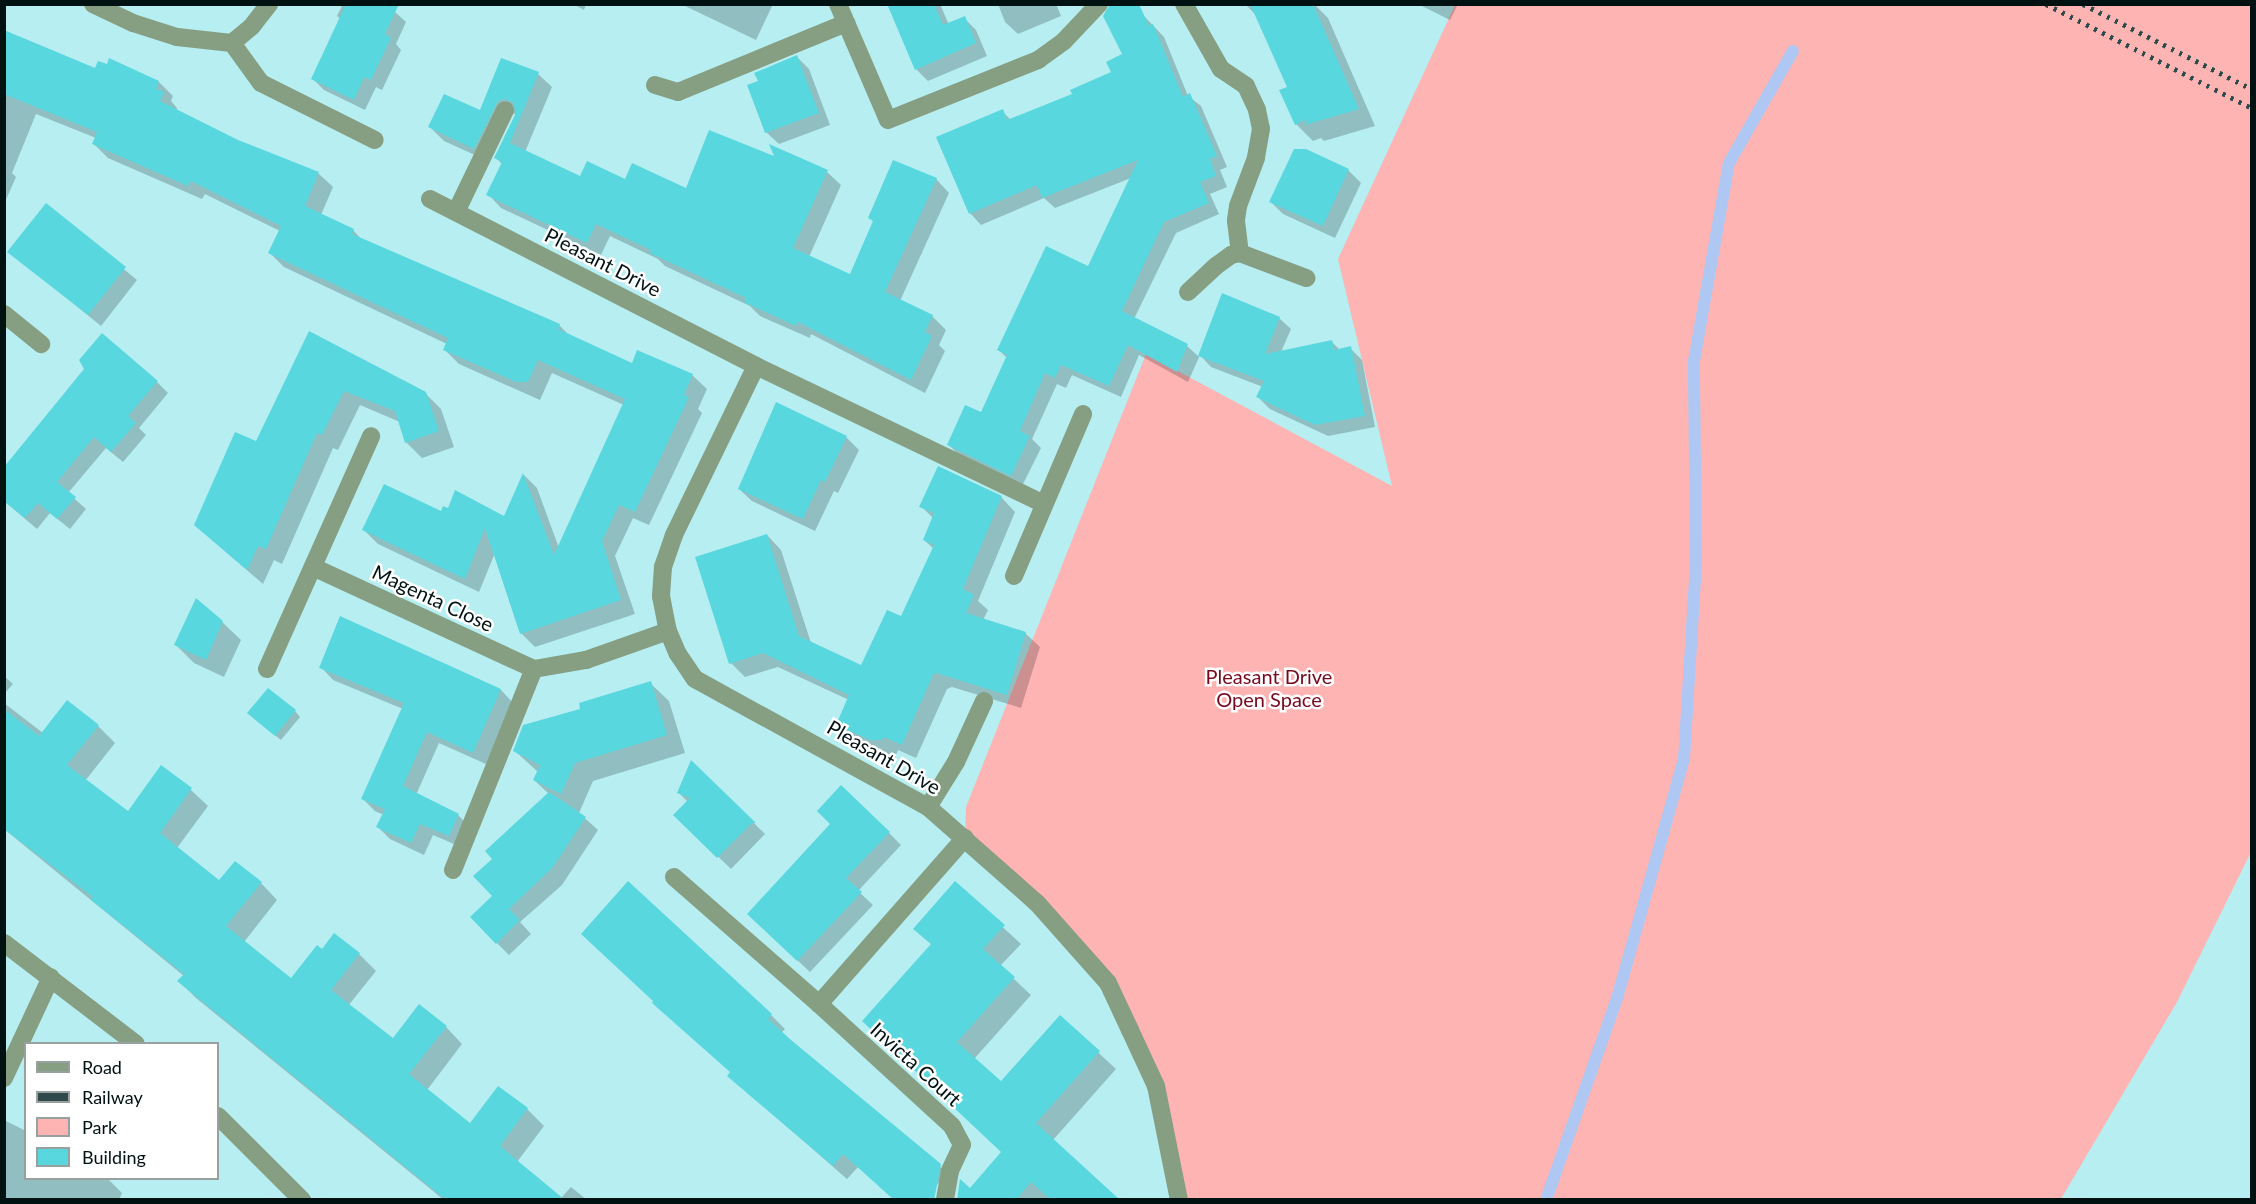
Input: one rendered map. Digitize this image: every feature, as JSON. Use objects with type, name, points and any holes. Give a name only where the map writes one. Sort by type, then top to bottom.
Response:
[{"type":"street","points":[[93,4],[133,23],[177,37],[232,43],[252,26],[269,4]]},
{"type":"street","points":[[838,4],[888,120],[1038,60],[1064,41],[1099,4]]},
{"type":"street","points":[[1184,4],[1221,69],[1246,86],[1257,110],[1261,129],[1256,158],[1238,206],[1236,221],[1240,253]]},
{"type":"street","points":[[655,85],[678,93],[846,23]]},
{"type":"street","points":[[232,43],[261,83],[375,140]]},
{"type":"street","points":[[456,212],[505,110]]},
{"type":"street","name":"Pleasant Drive","points":[[430,199],[756,366],[1044,504]]},
{"type":"street","points":[[1188,292],[1223,261],[1240,253],[1306,278]]},
{"type":"street","points":[[4,314],[42,344]]},
{"type":"street","name":"Pleasant Drive","points":[[756,366],[674,535],[663,567],[662,596],[668,631],[695,679],[927,807],[1037,903],[1108,983],[1156,1086],[1179,1200]]},
{"type":"street","points":[[1014,576],[1083,414]]},
{"type":"street","points":[[267,669],[371,436]]},
{"type":"street","name":"Magenta Close","points":[[313,567],[534,669]]},
{"type":"street","points":[[453,870],[534,669],[586,660],[668,631]]},
{"type":"street","points":[[927,807],[956,762],[984,701]]},
{"type":"street","points":[[819,1005],[965,838]]},
{"type":"street","name":"Invicta Court","points":[[674,877],[952,1126],[962,1145],[950,1171],[945,1200]]},
{"type":"street","points":[[4,942],[133,1042]]},
{"type":"street","points":[[4,1078],[51,977]]},
{"type":"street","points":[[219,1117],[302,1200]]},
{"type":"green space","name":"Pleasant Drive Open Space","points":[[1455,5],[2251,5],[2251,852],[2177,1002],[2061,1199],[1179,1199],[1156,1086],[1108,983],[965,838],[966,807],[1146,354],[1392,486],[1338,259]]},
{"type":"building","points":[[346,4],[399,4],[385,34],[391,38],[371,80],[364,77],[354,100],[311,79]]},
{"type":"building","points":[[887,4],[934,4],[943,25],[965,16],[976,43],[915,70]]},
{"type":"building","points":[[1110,4],[1139,4],[1149,26],[1153,24],[1183,97],[1190,93],[1217,156],[1210,159],[1216,176],[1200,182],[1209,203],[1164,222],[1122,311],[1188,344],[1177,372],[1128,345],[1109,386],[1061,365],[1055,378],[1045,373],[1020,431],[1030,436],[1011,476],[947,445],[965,405],[981,412],[1007,355],[997,350],[1046,246],[1088,266],[1138,160],[1042,198],[1037,185],[969,214],[936,137],[1003,109],[1007,120],[1072,94],[1070,90],[1111,72],[1106,62],[1122,54],[1103,16]]},
{"type":"building","points":[[1250,4],[1313,4],[1359,109],[1305,125],[1307,119],[1295,125],[1279,90],[1287,87]]},
{"type":"building","points":[[4,30],[95,68],[98,61],[107,64],[109,58],[159,81],[156,89],[164,92],[160,101],[238,140],[319,172],[305,206],[354,229],[352,234],[560,324],[558,329],[632,363],[637,350],[693,374],[684,395],[689,397],[635,512],[619,505],[602,541],[621,600],[520,634],[485,528],[465,579],[362,530],[384,484],[441,511],[443,506],[448,508],[455,490],[504,516],[523,473],[554,555],[625,399],[538,360],[528,382],[516,382],[443,350],[448,338],[268,253],[281,226],[191,181],[188,186],[92,144],[97,132],[4,94]]},
{"type":"building","points":[[797,55],[819,113],[765,133],[747,85],[758,81],[754,73]]},
{"type":"building","points":[[501,58],[539,72],[505,155],[510,143],[580,176],[587,161],[625,179],[632,163],[686,188],[709,130],[774,156],[769,144],[828,170],[793,248],[850,274],[873,221],[868,218],[893,160],[937,178],[885,292],[933,315],[925,332],[932,336],[911,380],[798,322],[796,326],[744,302],[746,298],[650,253],[651,250],[596,224],[587,243],[486,195],[502,162],[494,158],[515,115],[514,103],[505,99],[498,101],[474,149],[428,127],[444,94],[480,110]]},
{"type":"building","points":[[1294,149],[1306,149],[1349,169],[1323,226],[1269,202]]},
{"type":"building","points":[[46,203],[126,267],[88,315],[7,252]]},
{"type":"building","points":[[1222,293],[1280,317],[1265,354],[1332,340],[1334,350],[1351,346],[1365,416],[1315,425],[1256,397],[1264,381],[1198,356]]},
{"type":"building","points":[[309,331],[426,392],[439,431],[405,443],[395,411],[344,391],[322,435],[317,433],[266,549],[258,546],[247,570],[194,525],[235,432],[256,441]]},
{"type":"building","points":[[102,333],[158,381],[128,416],[136,423],[111,452],[94,437],[57,482],[76,497],[57,519],[38,503],[25,518],[4,501],[4,467],[84,369],[79,360]]},
{"type":"building","points":[[776,402],[847,436],[825,482],[821,480],[803,519],[738,489]]},
{"type":"building","points":[[938,466],[1002,496],[963,589],[974,595],[966,613],[1026,632],[1007,695],[936,673],[933,675],[902,745],[884,737],[882,740],[870,740],[836,725],[849,695],[763,653],[729,664],[695,557],[767,534],[799,636],[861,665],[887,610],[901,616],[934,545],[923,540],[934,513],[919,507]]},
{"type":"building","points":[[196,598],[223,621],[206,660],[174,645]]},
{"type":"building","points":[[340,616],[501,689],[473,753],[427,732],[403,786],[459,814],[449,836],[420,824],[411,843],[376,827],[385,809],[361,799],[404,703],[319,668]]},
{"type":"building","points":[[651,681],[667,735],[575,763],[561,794],[533,780],[540,765],[513,751],[523,725],[580,709],[579,703]]},
{"type":"building","points":[[268,688],[296,710],[275,736],[247,713]]},
{"type":"building","points":[[67,700],[99,725],[67,765],[128,811],[161,765],[192,788],[160,833],[219,880],[235,861],[262,882],[226,926],[291,978],[317,945],[322,949],[334,933],[360,953],[331,990],[393,1038],[419,1004],[447,1026],[409,1074],[470,1123],[498,1086],[528,1108],[500,1146],[565,1200],[446,1200],[177,981],[184,974],[91,900],[93,897],[4,829],[4,709],[39,736]]},
{"type":"building","points":[[691,760],[756,823],[752,823],[717,858],[673,815],[690,798],[677,793]]},
{"type":"building","points":[[841,785],[890,832],[846,878],[862,892],[797,961],[747,914],[830,824],[817,811]]},
{"type":"building","points":[[549,792],[586,817],[553,867],[509,909],[520,920],[496,944],[470,917],[492,896],[473,876],[492,859],[485,851]]},
{"type":"building","points":[[628,881],[772,1014],[768,1019],[791,1040],[941,1164],[934,1200],[894,1200],[843,1154],[833,1166],[727,1076],[730,1072],[652,1003],[653,1001],[581,934]]},
{"type":"building","points":[[955,881],[1005,925],[983,949],[1015,977],[957,1042],[1001,1081],[1060,1015],[1100,1051],[1036,1123],[1120,1200],[1051,1200],[1031,1182],[1016,1200],[957,1200],[960,1179],[970,1188],[1001,1152],[862,1021],[931,944],[913,929]]},
{"type":"waterway","points":[[1546,1200],[1618,995],[1684,759],[1696,565],[1694,361],[1729,163],[1793,51]]},
{"type":"railway","points":[[2046,4],[2252,108]]},
{"type":"railway","points":[[2083,4],[2252,89]]}]
